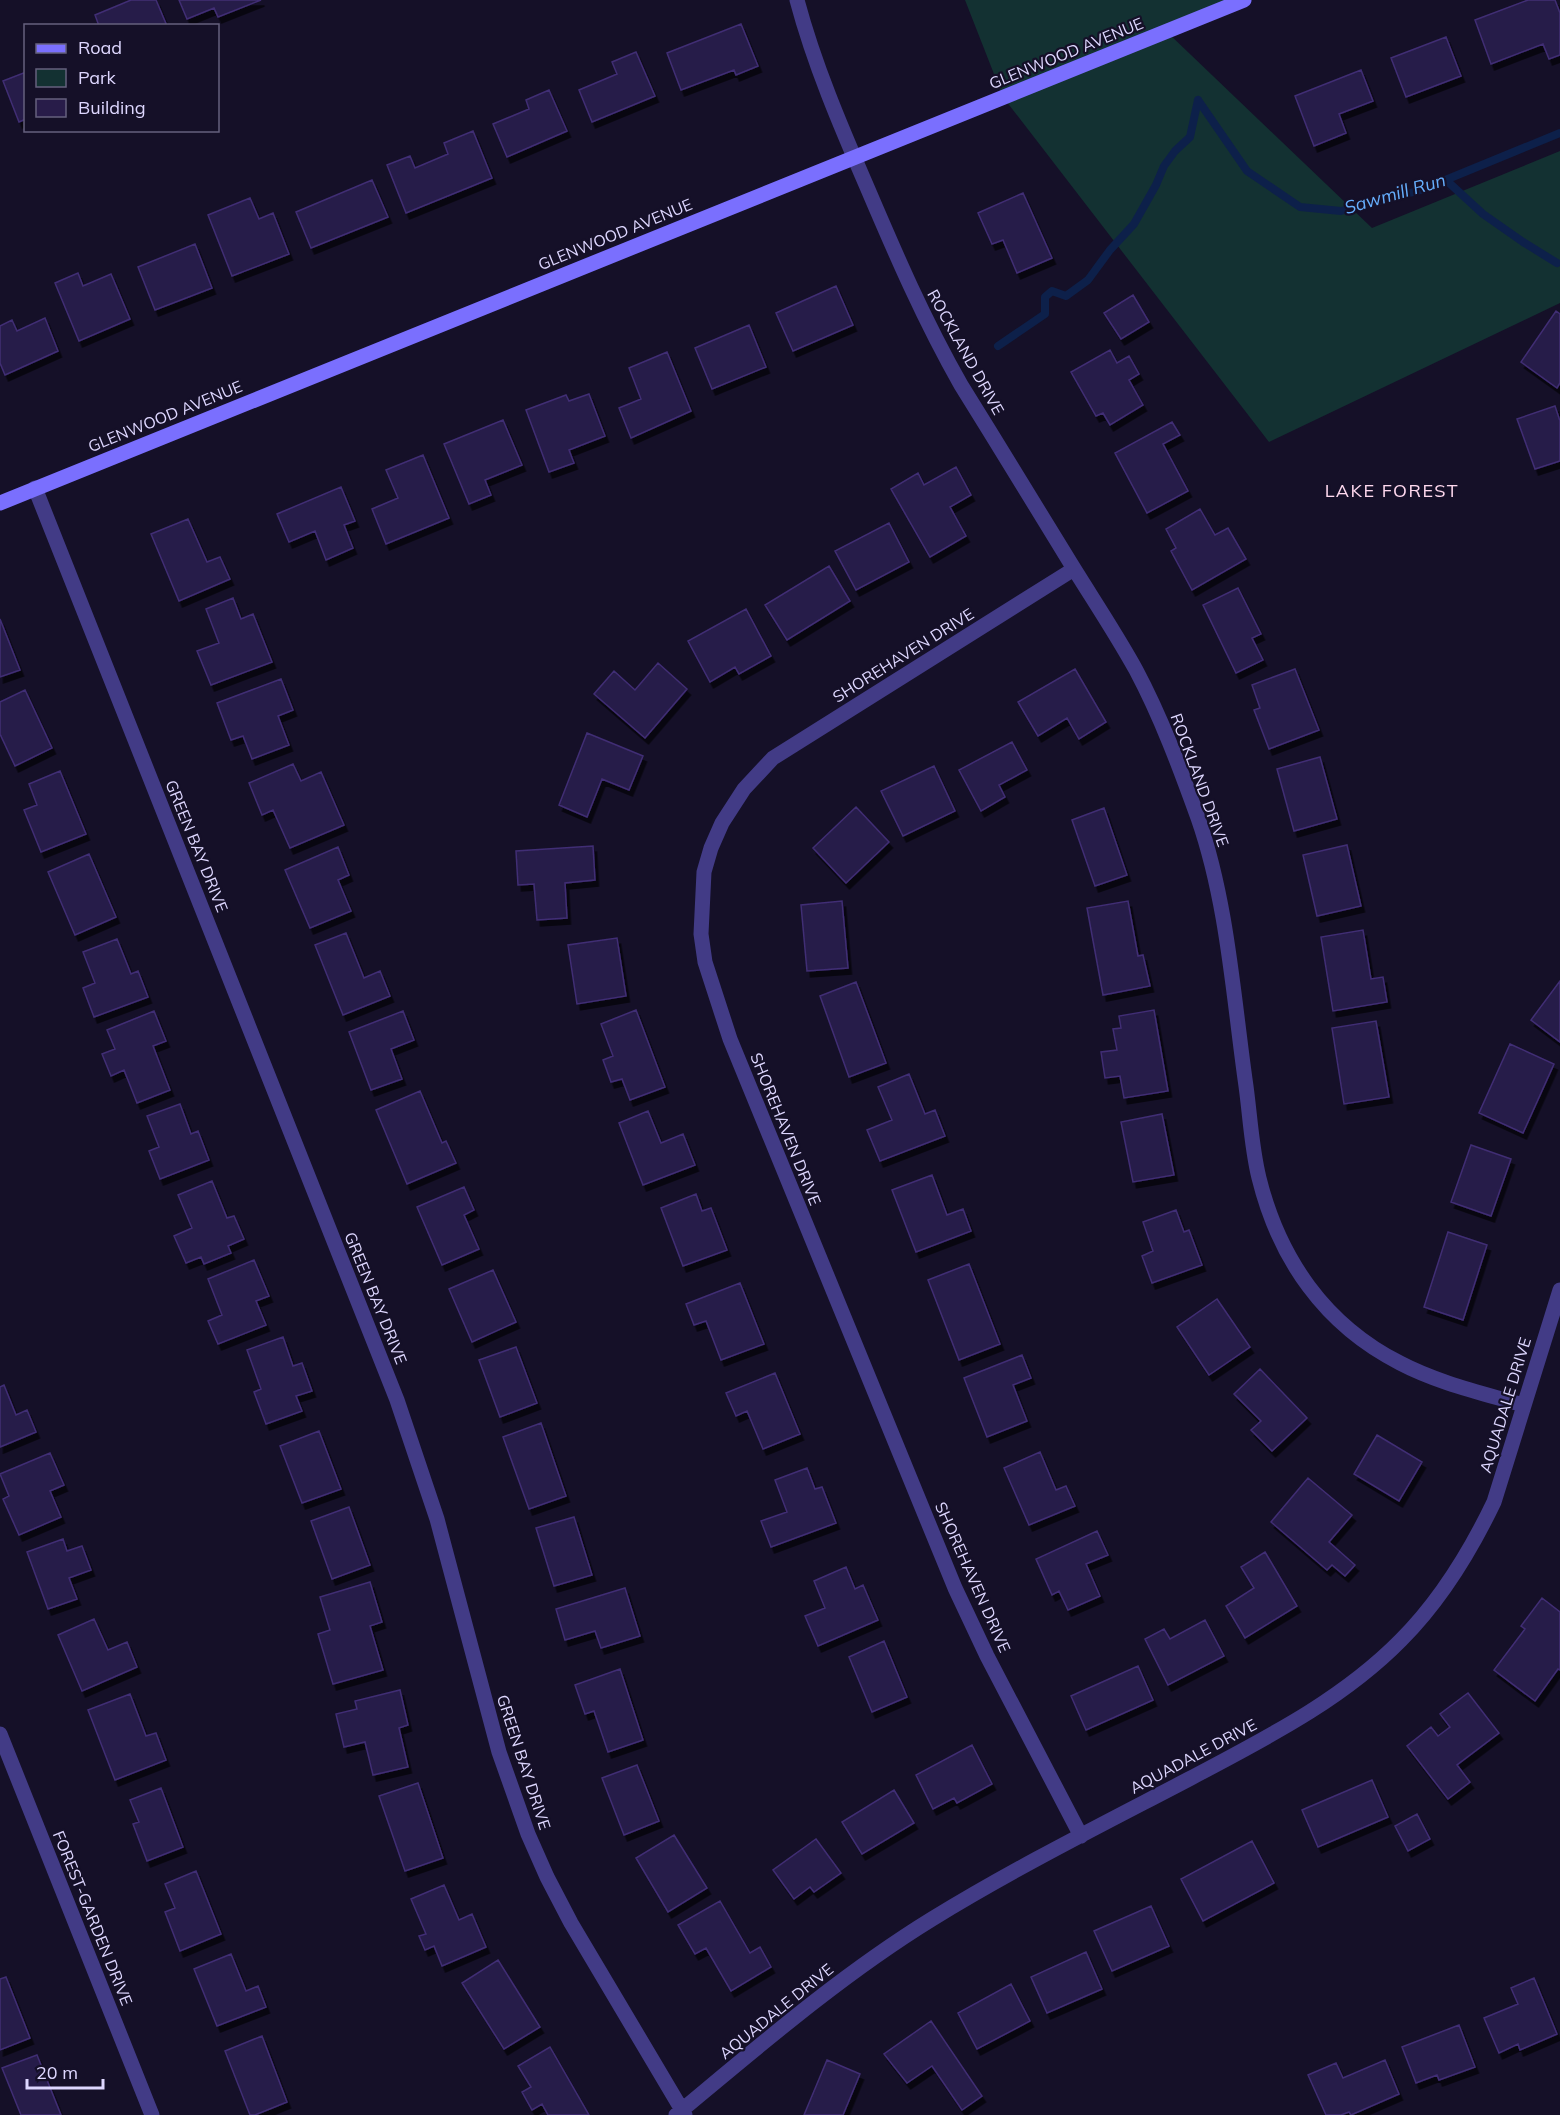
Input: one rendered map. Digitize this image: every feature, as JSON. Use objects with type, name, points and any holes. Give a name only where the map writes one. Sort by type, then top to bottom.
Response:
[{"type":"street","name":"ROCKLAND DRIVE","points":[[796,0],[854,158],[905,278],[933,336],[1135,669],[1171,746],[1199,822],[1213,869],[1226,938],[1258,1175],[1271,1218],[1286,1252],[1323,1305],[1346,1328],[1374,1348],[1419,1372],[1523,1406]]},
{"type":"street","name":"GLENWOOD AVENUE","points":[[0,503],[1244,0]]},
{"type":"street","name":"GREEN BAY DRIVE","points":[[35,489],[397,1400],[437,1520],[500,1752],[528,1834],[571,1923],[681,2113]]},
{"type":"street","name":"SHOREHAVEN DRIVE","points":[[1074,570],[773,758],[744,789],[722,823],[711,848],[704,872],[701,934],[705,962],[730,1039],[955,1588],[987,1656],[1081,1836]]},
{"type":"street","name":"AQUADALE DRIVE","points":[[681,2113],[804,2009],[867,1962],[932,1919],[1081,1836],[1260,1741],[1314,1709],[1356,1680],[1400,1640],[1448,1584],[1479,1534],[1494,1502],[1560,1290]]},
{"type":"street","name":"FOREST-GARDEN DRIVE","points":[[0,1734],[152,2115]]},
{"type":"green space","points":[[965,0],[1236,0],[1167,32],[1372,228],[1560,151],[1560,303],[1269,442],[1003,97]]},
{"type":"building","points":[[131,0],[156,0],[166,24],[98,24],[95,15]]},
{"type":"building","points":[[179,0],[261,0],[218,17],[214,8],[187,19]]},
{"type":"building","points":[[1528,0],[1555,0],[1560,13],[1560,55],[1549,59],[1543,44],[1491,64],[1475,20]]},
{"type":"building","points":[[741,24],[758,66],[736,75],[734,70],[681,90],[667,53]]},
{"type":"building","points":[[1446,37],[1461,76],[1406,97],[1391,58]]},
{"type":"building","points":[[636,52],[655,96],[592,122],[579,90],[617,74],[612,62]]},
{"type":"building","points":[[1361,70],[1373,101],[1339,114],[1346,133],[1314,146],[1295,96]]},
{"type":"building","points":[[24,73],[24,120],[19,122],[3,81]]},
{"type":"building","points":[[549,90],[567,131],[507,157],[493,124],[529,109],[526,100]]},
{"type":"building","points":[[473,131],[492,178],[406,213],[387,165],[410,156],[415,168],[448,154],[444,143]]},
{"type":"building","points":[[372,180],[388,217],[311,248],[296,212]]},
{"type":"building","points":[[1023,193],[1052,258],[1017,273],[1003,240],[992,244],[978,213]]},
{"type":"building","points":[[250,198],[259,219],[273,213],[289,254],[232,276],[208,215]]},
{"type":"building","points":[[195,244],[212,288],[155,310],[138,267]]},
{"type":"building","points":[[78,273],[83,286],[111,274],[130,319],[79,341],[55,283]]},
{"type":"building","points":[[836,286],[853,325],[793,351],[776,313]]},
{"type":"building","points":[[1133,295],[1149,322],[1121,339],[1104,313]]},
{"type":"building","points":[[1556,311],[1560,314],[1560,383],[1557,388],[1521,362]]},
{"type":"building","points":[[45,318],[58,351],[5,375],[0,363],[0,326],[12,320],[17,331]]},
{"type":"building","points":[[749,325],[766,367],[712,389],[695,348]]},
{"type":"building","points":[[1110,350],[1117,363],[1129,356],[1139,374],[1129,380],[1143,405],[1110,425],[1103,413],[1096,416],[1071,372]]},
{"type":"building","points":[[667,352],[691,411],[631,438],[619,408],[641,399],[629,368]]},
{"type":"building","points":[[589,394],[605,436],[569,450],[574,463],[549,472],[526,410],[566,395],[569,401]]},
{"type":"building","points":[[1555,406],[1560,421],[1560,461],[1535,469],[1517,419]]},
{"type":"building","points":[[503,420],[522,465],[485,480],[491,495],[469,504],[444,444]]},
{"type":"building","points":[[1172,422],[1180,435],[1163,444],[1188,491],[1147,513],[1115,453]]},
{"type":"building","points":[[423,455],[449,518],[386,544],[372,509],[398,498],[386,470]]},
{"type":"building","points":[[956,467],[971,495],[950,507],[966,536],[930,557],[891,489],[918,473],[924,485]]},
{"type":"building","points":[[341,487],[355,521],[344,525],[353,548],[326,560],[315,531],[289,542],[277,514]]},
{"type":"building","points":[[1200,509],[1215,535],[1228,528],[1246,559],[1192,590],[1171,551],[1176,548],[1166,529]]},
{"type":"building","points":[[188,519],[207,562],[220,557],[230,579],[179,601],[151,534]]},
{"type":"building","points":[[889,523],[909,562],[856,590],[835,551]]},
{"type":"building","points":[[829,566],[850,601],[787,640],[765,605]]},
{"type":"building","points":[[1238,588],[1261,634],[1252,638],[1263,660],[1236,673],[1203,605]]},
{"type":"building","points":[[233,598],[241,619],[253,614],[272,662],[211,685],[197,651],[219,643],[206,609]]},
{"type":"building","points":[[746,609],[771,656],[739,674],[735,667],[710,682],[688,641]]},
{"type":"building","points":[[0,619],[20,670],[0,677]]},
{"type":"building","points":[[658,663],[687,689],[645,738],[594,694],[614,671],[635,690]]},
{"type":"building","points":[[1075,669],[1106,722],[1079,739],[1067,718],[1038,736],[1018,702]]},
{"type":"building","points":[[1295,669],[1319,730],[1269,749],[1254,710],[1260,708],[1252,685]]},
{"type":"building","points":[[281,679],[293,710],[278,716],[289,745],[252,759],[243,736],[231,740],[217,703]]},
{"type":"building","points":[[25,690],[52,748],[15,766],[0,734],[0,702]]},
{"type":"building","points":[[587,733],[643,756],[629,790],[602,779],[587,817],[559,805]]},
{"type":"building","points":[[1012,742],[1027,770],[999,785],[1005,797],[981,811],[959,770]]},
{"type":"building","points":[[1320,757],[1337,819],[1294,831],[1277,769]]},
{"type":"building","points":[[293,764],[301,781],[321,772],[344,825],[290,848],[273,810],[262,815],[249,783]]},
{"type":"building","points":[[934,766],[955,811],[903,836],[881,791]]},
{"type":"building","points":[[60,771],[86,834],[41,852],[24,810],[37,805],[29,784]]},
{"type":"building","points":[[856,807],[889,842],[846,883],[813,848]]},
{"type":"building","points":[[1104,808],[1127,875],[1095,886],[1072,820]]},
{"type":"building","points":[[1347,845],[1361,906],[1317,916],[1303,855]]},
{"type":"building","points":[[593,846],[595,880],[565,883],[567,918],[537,920],[534,884],[518,885],[516,851]]},
{"type":"building","points":[[338,847],[349,875],[338,880],[351,911],[310,928],[285,870]]},
{"type":"building","points":[[89,854],[116,917],[75,935],[48,872]]},
{"type":"building","points":[[842,901],[848,968],[807,971],[801,905]]},
{"type":"building","points":[[1128,901],[1138,956],[1143,955],[1150,986],[1103,995],[1087,908]]},
{"type":"building","points":[[1363,930],[1371,979],[1383,977],[1387,1002],[1333,1011],[1321,937]]},
{"type":"building","points":[[346,933],[364,978],[380,971],[390,996],[343,1015],[315,945]]},
{"type":"building","points":[[617,938],[626,996],[577,1004],[568,945]]},
{"type":"building","points":[[117,939],[131,974],[138,971],[148,997],[94,1017],[83,988],[95,983],[83,952]]},
{"type":"building","points":[[1560,981],[1560,1042],[1531,1020]]},
{"type":"building","points":[[856,982],[886,1063],[849,1077],[820,996]]},
{"type":"building","points":[[636,1010],[665,1087],[630,1100],[622,1079],[611,1082],[603,1060],[613,1056],[601,1024]]},
{"type":"building","points":[[1154,1010],[1168,1091],[1124,1098],[1120,1076],[1105,1078],[1101,1052],[1117,1050],[1113,1029],[1121,1028],[1119,1016]]},
{"type":"building","points":[[154,1011],[166,1041],[153,1046],[170,1090],[137,1103],[124,1070],[111,1076],[102,1054],[115,1049],[107,1030]]},
{"type":"building","points":[[403,1011],[414,1040],[391,1049],[402,1079],[371,1090],[349,1032]]},
{"type":"building","points":[[1376,1021],[1389,1097],[1344,1104],[1332,1028]]},
{"type":"building","points":[[1510,1044],[1554,1064],[1523,1133],[1479,1113]]},
{"type":"building","points":[[909,1074],[925,1114],[935,1110],[945,1136],[880,1161],[867,1130],[892,1120],[878,1087]]},
{"type":"building","points":[[420,1091],[442,1143],[446,1141],[456,1163],[407,1184],[376,1110]]},
{"type":"building","points":[[180,1104],[191,1134],[198,1131],[209,1160],[160,1179],[149,1151],[159,1147],[147,1116]]},
{"type":"building","points":[[648,1111],[661,1143],[683,1134],[695,1165],[643,1185],[619,1123]]},
{"type":"building","points":[[1162,1114],[1174,1175],[1133,1182],[1121,1122]]},
{"type":"building","points":[[1471,1145],[1511,1159],[1491,1216],[1451,1202]]},
{"type":"building","points":[[932,1175],[947,1215],[963,1209],[971,1231],[916,1252],[892,1190]]},
{"type":"building","points":[[212,1181],[227,1218],[234,1216],[244,1239],[228,1246],[231,1253],[204,1264],[201,1257],[186,1263],[174,1236],[192,1228],[178,1195]]},
{"type":"building","points":[[464,1187],[474,1210],[464,1215],[479,1249],[442,1265],[417,1207]]},
{"type":"building","points":[[696,1194],[702,1211],[711,1208],[727,1250],[683,1266],[661,1208]]},
{"type":"building","points":[[1176,1210],[1184,1232],[1189,1230],[1202,1265],[1152,1283],[1142,1256],[1153,1251],[1143,1222]]},
{"type":"building","points":[[1448,1232],[1487,1245],[1463,1320],[1424,1307]]},
{"type":"building","points":[[254,1260],[269,1296],[256,1301],[266,1325],[218,1344],[208,1321],[222,1315],[208,1279]]},
{"type":"building","points":[[969,1264],[1000,1344],[959,1360],[928,1280]]},
{"type":"building","points":[[493,1270],[516,1322],[472,1342],[449,1289]]},
{"type":"building","points":[[740,1283],[764,1344],[721,1360],[706,1321],[694,1325],[686,1304]]},
{"type":"building","points":[[1217,1299],[1250,1347],[1209,1375],[1177,1327]]},
{"type":"building","points":[[283,1337],[293,1366],[302,1363],[312,1391],[296,1396],[302,1411],[266,1424],[254,1392],[261,1389],[247,1350]]},
{"type":"building","points":[[516,1347],[537,1403],[500,1417],[479,1360]]},
{"type":"building","points":[[1022,1355],[1031,1378],[1013,1385],[1027,1421],[987,1437],[964,1378]]},
{"type":"building","points":[[1260,1369],[1307,1418],[1272,1451],[1251,1430],[1261,1421],[1234,1394]]},
{"type":"building","points":[[775,1373],[800,1434],[763,1449],[747,1411],[736,1416],[726,1393]]},
{"type":"building","points":[[4,1385],[16,1415],[27,1410],[36,1432],[0,1447],[0,1387]]},
{"type":"building","points":[[541,1423],[566,1496],[529,1509],[503,1437]]},
{"type":"building","points":[[319,1431],[341,1489],[302,1503],[280,1446]]},
{"type":"building","points":[[1377,1435],[1422,1462],[1399,1501],[1354,1474]]},
{"type":"building","points":[[1040,1452],[1056,1490],[1066,1486],[1075,1506],[1029,1525],[1004,1468]]},
{"type":"building","points":[[50,1453],[64,1485],[50,1491],[61,1517],[19,1535],[3,1499],[9,1496],[0,1474]]},
{"type":"building","points":[[807,1468],[815,1489],[822,1487],[836,1523],[771,1547],[761,1521],[787,1512],[775,1480]]},
{"type":"building","points":[[1308,1478],[1352,1515],[1329,1542],[1355,1565],[1345,1576],[1332,1565],[1327,1570],[1271,1522]]},
{"type":"building","points":[[349,1507],[370,1565],[332,1579],[311,1521]]},
{"type":"building","points":[[574,1517],[592,1575],[554,1586],[536,1528]]},
{"type":"building","points":[[1097,1531],[1108,1555],[1086,1564],[1100,1596],[1068,1610],[1059,1591],[1052,1595],[1036,1559]]},
{"type":"building","points":[[63,1539],[67,1551],[82,1546],[91,1570],[69,1578],[77,1599],[48,1609],[27,1552]]},
{"type":"building","points":[[1265,1552],[1297,1606],[1245,1638],[1226,1606],[1254,1588],[1241,1567]]},
{"type":"building","points":[[846,1567],[855,1589],[863,1585],[878,1620],[818,1646],[805,1616],[825,1608],[814,1581]]},
{"type":"building","points":[[370,1582],[382,1622],[370,1626],[383,1670],[333,1684],[318,1634],[330,1630],[320,1597]]},
{"type":"building","points":[[625,1588],[640,1636],[601,1648],[595,1631],[565,1640],[556,1609]]},
{"type":"building","points":[[1542,1598],[1560,1612],[1560,1670],[1558,1669],[1535,1701],[1494,1670],[1525,1629],[1521,1626]]},
{"type":"building","points":[[94,1619],[108,1650],[127,1642],[137,1667],[82,1691],[58,1635]]},
{"type":"building","points":[[1205,1620],[1224,1656],[1168,1685],[1145,1639],[1164,1629],[1170,1639]]},
{"type":"building","points":[[884,1641],[907,1697],[872,1712],[849,1657]]},
{"type":"building","points":[[1138,1666],[1153,1700],[1086,1730],[1071,1696]]},
{"type":"building","points":[[620,1669],[643,1740],[608,1752],[594,1711],[585,1714],[575,1685]]},
{"type":"building","points":[[400,1690],[408,1725],[399,1728],[408,1767],[373,1775],[365,1742],[344,1747],[336,1714],[357,1709],[355,1701]]},
{"type":"building","points":[[1468,1693],[1499,1733],[1457,1765],[1470,1782],[1448,1799],[1407,1746],[1431,1727],[1438,1736],[1450,1727],[1440,1714]]},
{"type":"building","points":[[130,1694],[146,1736],[156,1733],[166,1760],[115,1780],[88,1710]]},
{"type":"building","points":[[972,1745],[992,1784],[957,1803],[954,1798],[933,1809],[916,1775]]},
{"type":"building","points":[[637,1765],[659,1821],[624,1835],[602,1778]]},
{"type":"building","points":[[1372,1780],[1388,1817],[1318,1847],[1302,1810]]},
{"type":"building","points":[[418,1783],[443,1858],[405,1871],[379,1796]]},
{"type":"building","points":[[161,1788],[183,1847],[147,1861],[133,1824],[139,1822],[130,1800]]},
{"type":"building","points":[[894,1790],[914,1823],[862,1854],[842,1822]]},
{"type":"building","points":[[1417,1814],[1430,1839],[1408,1851],[1395,1826]]},
{"type":"building","points":[[674,1835],[707,1888],[668,1912],[636,1858]]},
{"type":"building","points":[[816,1839],[841,1873],[814,1892],[810,1887],[794,1899],[773,1870]]},
{"type":"building","points":[[1252,1841],[1274,1883],[1203,1921],[1181,1879]]},
{"type":"building","points":[[196,1871],[221,1934],[180,1951],[165,1912],[175,1908],[165,1884]]},
{"type":"building","points":[[444,1885],[459,1920],[472,1914],[486,1947],[442,1966],[434,1946],[425,1950],[419,1936],[426,1934],[411,1899]]},
{"type":"building","points":[[720,1901],[750,1953],[760,1947],[771,1967],[731,1991],[706,1948],[695,1954],[678,1925]]},
{"type":"building","points":[[1151,1906],[1169,1946],[1112,1971],[1094,1931]]},
{"type":"building","points":[[1086,1952],[1102,1989],[1047,2013],[1031,1977]]},
{"type":"building","points":[[231,1954],[246,1991],[258,1986],[266,2007],[217,2026],[194,1969]]},
{"type":"building","points":[[498,1960],[540,2027],[504,2049],[462,1983]]},
{"type":"building","points":[[6,1977],[30,2038],[0,2050],[0,1979]]},
{"type":"building","points":[[1534,1978],[1557,2034],[1520,2050],[1518,2044],[1499,2053],[1484,2018],[1518,2004],[1511,1988]]},
{"type":"building","points":[[1011,1984],[1030,2021],[977,2049],[958,2013]]},
{"type":"building","points":[[931,2021],[982,2096],[962,2110],[932,2066],[907,2083],[884,2054]]},
{"type":"building","points":[[1459,2025],[1475,2067],[1439,2080],[1437,2075],[1416,2083],[1402,2047]]},
{"type":"building","points":[[262,2036],[287,2102],[250,2115],[225,2051]]},
{"type":"building","points":[[550,2047],[589,2115],[548,2115],[542,2104],[532,2110],[522,2092],[531,2087],[518,2066]]},
{"type":"building","points":[[37,2055],[61,2115],[21,2115],[2,2068]]},
{"type":"building","points":[[827,2060],[860,2074],[843,2115],[804,2115]]},
{"type":"building","points":[[1385,2060],[1399,2094],[1351,2115],[1349,2112],[1341,2115],[1326,2115],[1308,2075],[1336,2063],[1343,2078]]},
{"type":"waterway","name":"Sawmill Run","points":[[1198,100],[1247,171],[1300,207],[1341,211],[1421,190],[1560,133]]},
{"type":"waterway","points":[[998,346],[1045,314],[1045,297],[1052,291],[1066,296],[1088,280],[1110,250],[1134,224],[1164,166],[1175,151],[1190,137],[1198,100]]},
{"type":"waterway","points":[[1446,180],[1483,214],[1557,263]]},
{"type":"district","name":"LAKE FOREST","points":[[1392,491]]}]
